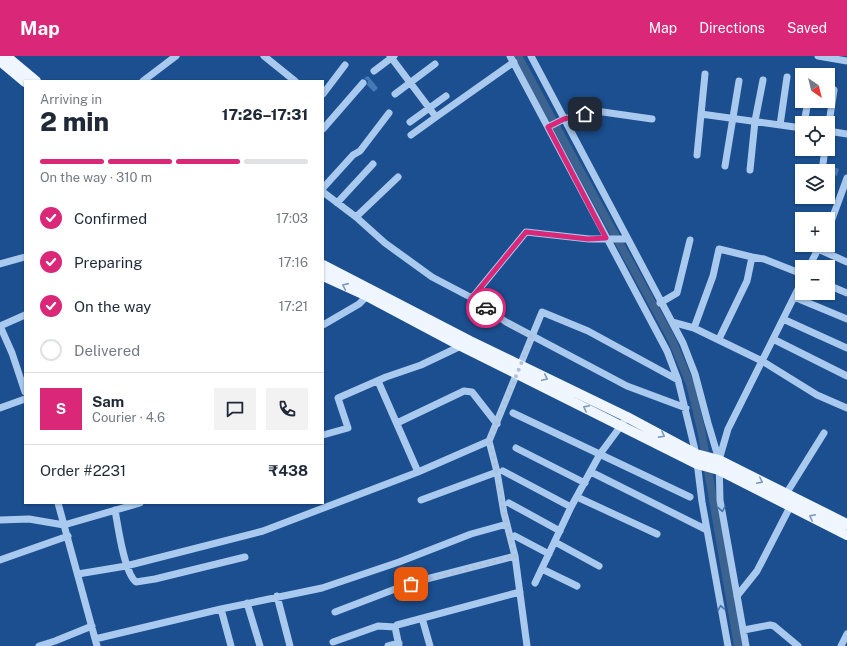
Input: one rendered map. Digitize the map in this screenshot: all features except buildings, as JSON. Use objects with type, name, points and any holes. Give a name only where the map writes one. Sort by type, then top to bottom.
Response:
[{"type":"main road","points":[[6,56],[35,80]]},
{"type":"main road","points":[[0,61],[24,81]]},
{"type":"main road","points":[[324,266],[369,293],[466,343],[519,369],[627,417],[697,459]]},
{"type":"main road","points":[[324,276],[369,293]]},
{"type":"main road","points":[[519,369],[621,426],[697,459],[716,464],[847,524]]},
{"type":"main road","points":[[790,499],[847,535]]},
{"type":"street","points":[[144,80],[176,56]]},
{"type":"street","points":[[264,56],[294,80]]},
{"type":"street","points":[[531,56],[563,119],[683,343],[695,374],[708,423],[716,464],[720,500],[746,646]]},
{"type":"street","points":[[818,56],[847,61]]},
{"type":"street","points":[[374,71],[392,57],[436,117]]},
{"type":"street","points":[[411,135],[512,59],[667,351],[678,380],[686,408],[697,459],[707,530],[728,646]]},
{"type":"street","points":[[395,94],[435,64]]},
{"type":"street","points":[[324,93],[345,65]]},
{"type":"street","points":[[697,155],[704,74]]},
{"type":"street","points":[[780,125],[787,77]]},
{"type":"street","points":[[750,170],[755,122],[763,80]]},
{"type":"street","points":[[725,166],[739,81]]},
{"type":"street","points":[[324,128],[363,83]]},
{"type":"street","points":[[410,122],[446,96]]},
{"type":"street","points":[[548,127],[563,119],[596,111],[652,119]]},
{"type":"street","points":[[324,187],[353,155],[360,151],[389,113]]},
{"type":"street","points":[[701,114],[795,127]]},
{"type":"street","points":[[835,131],[847,134]]},
{"type":"street","points":[[337,203],[373,164]]},
{"type":"street","points":[[356,217],[398,177]]},
{"type":"street","points":[[835,212],[847,178]]},
{"type":"street","points":[[324,193],[356,217],[385,243],[432,277],[472,298],[506,322],[627,386],[686,408]]},
{"type":"street","points":[[472,298],[526,232],[588,239],[627,239]]},
{"type":"street","points":[[660,302],[677,293],[690,240]]},
{"type":"street","points":[[694,328],[713,276],[719,250],[764,259],[795,271]]},
{"type":"street","points":[[830,252],[846,259]]},
{"type":"street","points":[[0,264],[24,257]]},
{"type":"street","points":[[719,340],[747,281],[752,257]]},
{"type":"street","points":[[835,288],[847,293]]},
{"type":"street","points":[[324,324],[359,304],[369,293]]},
{"type":"street","points":[[716,464],[728,429],[794,296],[847,319]]},
{"type":"street","points":[[528,646],[515,556],[507,524],[500,472],[490,440],[542,312],[588,331],[678,380]]},
{"type":"street","points":[[24,315],[0,326],[12,353],[24,389]]},
{"type":"street","points":[[783,318],[847,348]]},
{"type":"street","points":[[672,322],[694,328],[762,361],[817,395],[847,408]]},
{"type":"street","points":[[773,339],[847,376]]},
{"type":"street","points":[[324,435],[348,428],[338,398],[421,365],[466,343]]},
{"type":"street","points":[[378,381],[418,472]]},
{"type":"street","points":[[397,423],[464,391],[472,392],[497,424]]},
{"type":"street","points":[[0,408],[24,399]]},
{"type":"street","points":[[513,413],[690,497]]},
{"type":"street","points":[[535,583],[600,454],[627,417]]},
{"type":"street","points":[[737,596],[756,570],[824,433]]},
{"type":"street","points":[[78,574],[126,566],[264,531],[418,472],[490,440]]},
{"type":"street","points":[[516,448],[585,483]]},
{"type":"street","points":[[421,500],[500,472],[572,507]]},
{"type":"street","points":[[591,472],[707,530]]},
{"type":"street","points":[[577,497],[658,534]]},
{"type":"street","points":[[509,503],[560,531]]},
{"type":"street","points":[[58,504],[96,643],[221,609],[277,596],[322,588],[399,562],[471,534],[507,524]]},
{"type":"street","points":[[0,520],[29,519],[64,525],[136,504]]},
{"type":"street","points":[[115,510],[126,566],[132,580],[138,583],[245,557]]},
{"type":"street","points":[[0,560],[68,536]]},
{"type":"street","points":[[515,536],[549,554]]},
{"type":"street","points":[[555,542],[599,566]]},
{"type":"street","points":[[335,612],[411,584],[515,556]]},
{"type":"street","points":[[542,569],[577,586]]},
{"type":"street","points":[[333,642],[378,626],[395,627],[397,625],[422,618],[520,592]]},
{"type":"street","points":[[277,596],[290,646]]},
{"type":"street","points":[[247,603],[260,646]]},
{"type":"street","points":[[221,609],[231,646]]},
{"type":"street","points":[[422,618],[430,646]]},
{"type":"street","points":[[39,646],[92,626]]},
{"type":"street","points":[[744,630],[774,626],[798,646]]},
{"type":"street","points":[[388,646],[399,644],[395,627]]},
{"type":"street","points":[[841,646],[847,634]]},
{"type":"waterway","points":[[518,56],[672,340],[690,384],[701,429],[738,646]]},
{"type":"way so far","points":[[411,584],[515,556],[504,513],[490,440],[532,337],[486,308]]},
{"type":"route","points":[[486,308],[472,298],[526,232],[588,239],[606,238],[548,127],[564,119],[585,114]]}]
